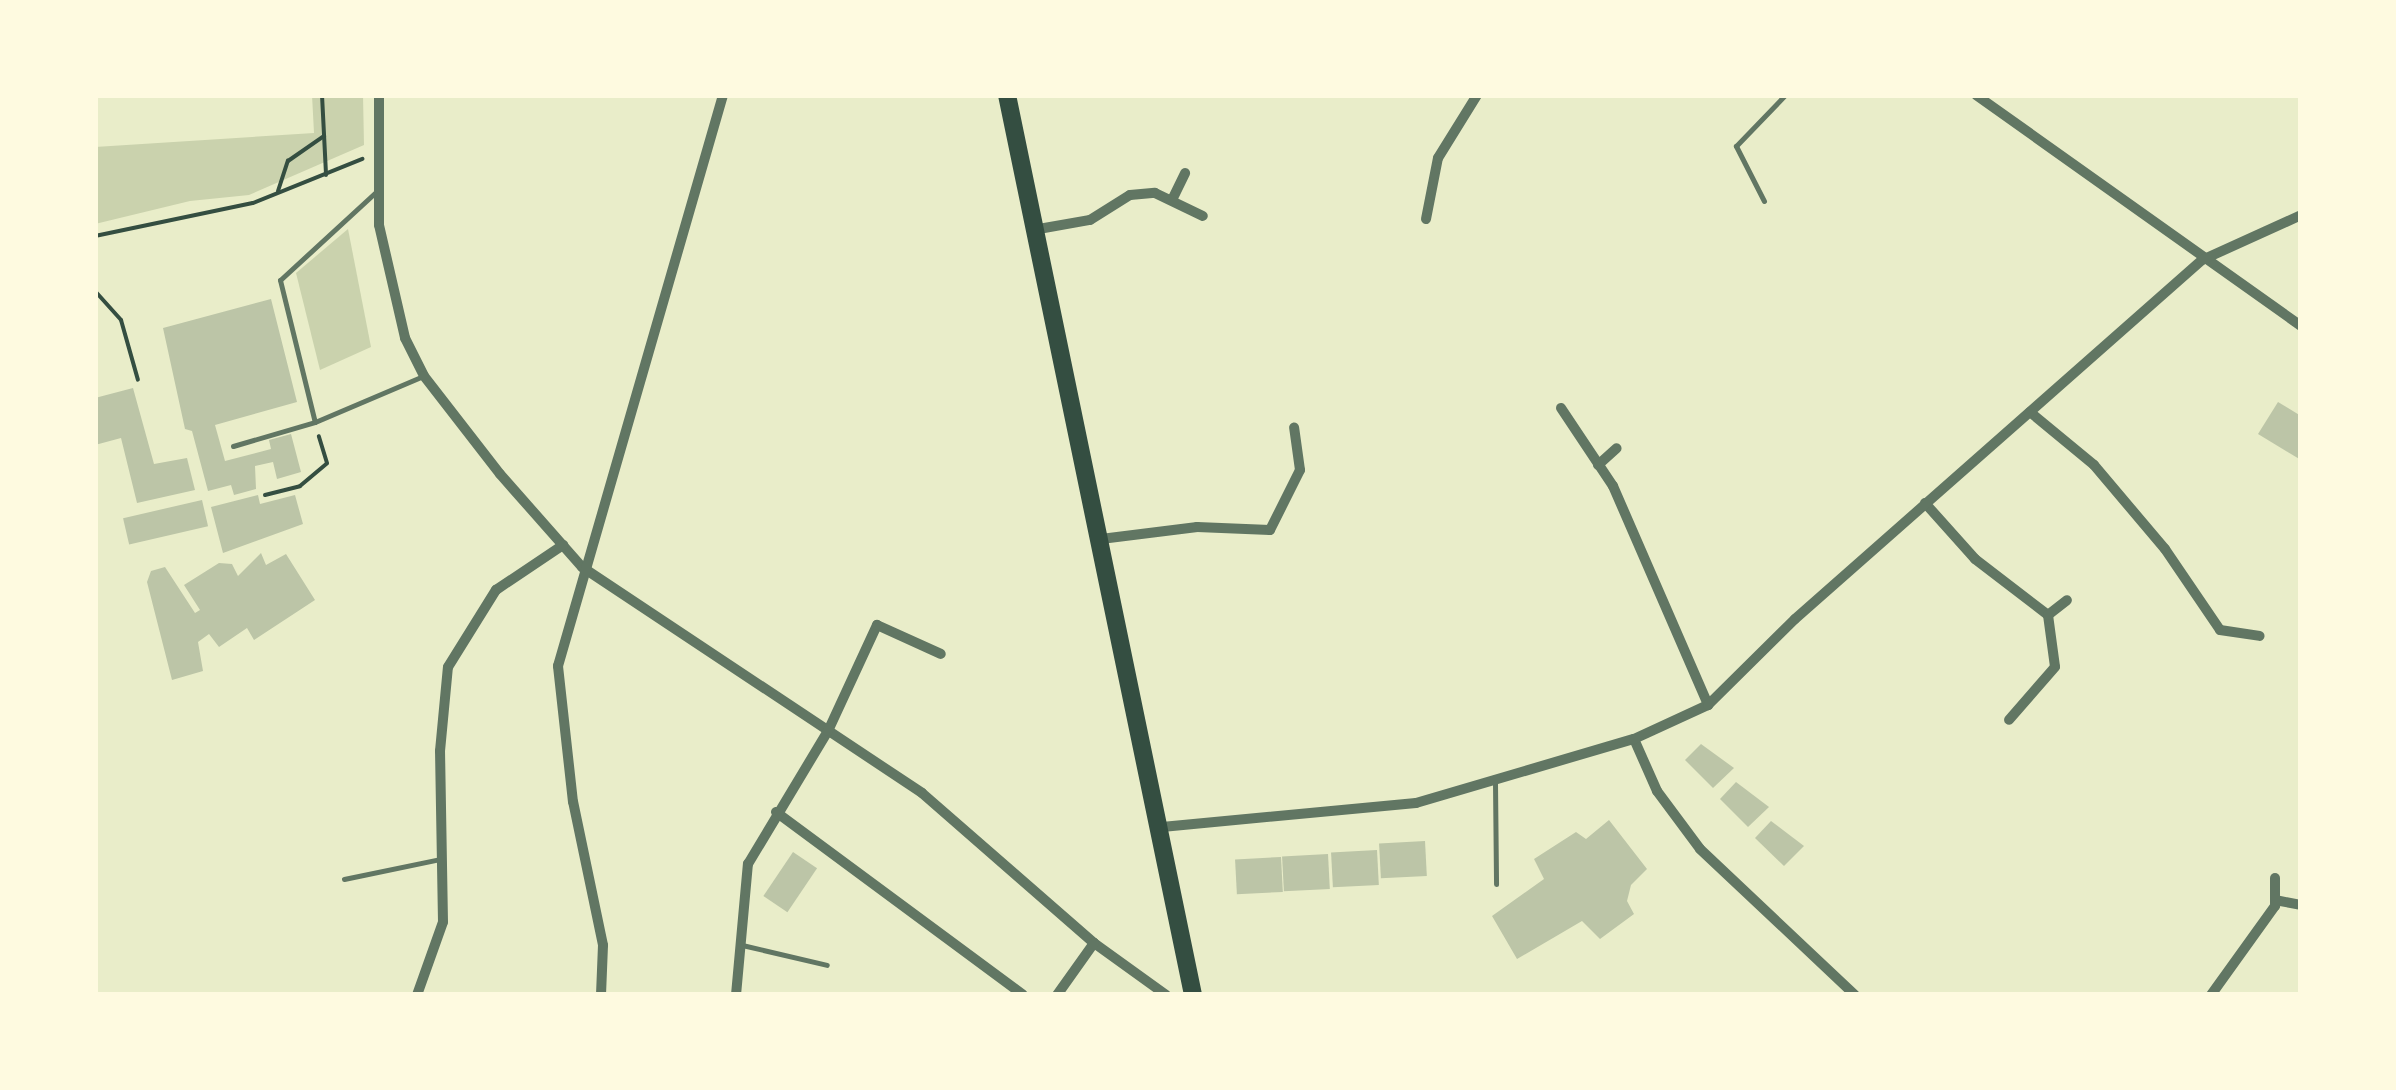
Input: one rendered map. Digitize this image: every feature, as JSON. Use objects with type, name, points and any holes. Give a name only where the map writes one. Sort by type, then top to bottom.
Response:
[{"type":"main road","points":[[1007,95],[1162,827],[1193,995]]},
{"type":"street","points":[[379,95],[379,225],[395,298],[424,376],[582,567],[922,793],[1094,943],[1166,995]]},
{"type":"street","points":[[601,995],[603,945],[559,709],[558,666],[582,567],[723,95]]},
{"type":"street","points":[[1426,219],[1438,158],[1477,95]]},
{"type":"street","points":[[1976,95],[2202,260],[2301,326]]},
{"type":"street","points":[[1172,200],[1186,173]]},
{"type":"street","points":[[1034,230],[1090,220],[1130,195],[1155,192],[1203,216]]},
{"type":"street","points":[[1162,827],[1416,803],[1634,739],[1708,705],[1926,503],[2202,260],[2301,215]]},
{"type":"street","points":[[1561,408],[1598,465],[1664,592],[1708,705]]},
{"type":"street","points":[[2030,412],[2094,465],[2165,548],[2220,630],[2260,636]]},
{"type":"street","points":[[1101,539],[1197,527],[1270,530],[1300,470],[1294,428]]},
{"type":"street","points":[[1598,465],[1617,448]]},
{"type":"street","points":[[1926,503],[1975,559],[2048,615],[2054,667],[2009,720]]},
{"type":"street","points":[[417,995],[438,947],[444,858],[442,714],[456,646],[496,590],[563,545]]},
{"type":"street","points":[[2048,615],[2067,600]]},
{"type":"street","points":[[736,995],[748,864],[828,731],[877,625],[941,654]]},
{"type":"street","points":[[1634,739],[1657,791],[1700,849],[1855,995]]},
{"type":"street","points":[[776,812],[1023,995]]},
{"type":"street","points":[[2211,995],[2275,900],[2275,878]]},
{"type":"street","points":[[2275,900],[2301,904]]},
{"type":"street","points":[[1056,995],[1094,943]]},
{"type":"lane","points":[[1764,200],[1736,146],[1785,95]]},
{"type":"lane","points":[[315,422],[280,280],[379,189]]},
{"type":"lane","points":[[233,446],[315,422],[424,376]]},
{"type":"lane","points":[[1494,780],[1496,884]]},
{"type":"lane","points":[[344,879],[444,858]]},
{"type":"lane","points":[[739,944],[827,965]]},
{"type":"path","points":[[322,95],[326,175]]},
{"type":"path","points":[[278,194],[288,161],[324,136]]},
{"type":"path","points":[[95,236],[278,194],[380,150]]},
{"type":"path","points":[[95,290],[121,320],[138,380]]},
{"type":"path","points":[[264,495],[300,486],[326,463],[315,422]]},
{"type":"green space","points":[[312,95],[363,95],[364,145],[249,195],[190,201],[95,224],[95,147],[314,133]]},
{"type":"green space","points":[[348,229],[371,347],[320,370],[296,273]]},
{"type":"building","points":[[271,299],[297,402],[215,425],[225,461],[271,449],[269,440],[291,434],[301,472],[277,479],[273,462],[255,466],[256,489],[234,495],[231,485],[208,491],[192,431],[185,429],[163,328]]},
{"type":"building","points":[[133,388],[154,464],[187,458],[195,490],[137,503],[121,438],[95,445],[95,398]]},
{"type":"building","points":[[2278,402],[2301,416],[2301,460],[2258,434]]},
{"type":"building","points":[[258,495],[260,504],[295,495],[303,524],[223,553],[211,507]]},
{"type":"building","points":[[202,500],[208,526],[129,545],[123,518]]},
{"type":"building","points":[[261,553],[266,565],[286,554],[315,600],[254,640],[247,628],[219,647],[209,634],[198,642],[203,671],[172,680],[147,582],[151,571],[165,567],[195,613],[200,610],[184,585],[219,563],[232,564],[238,576]]},
{"type":"building","points":[[1701,744],[1734,768],[1713,788],[1685,760]]},
{"type":"building","points":[[1736,782],[1769,807],[1748,827],[1720,799]]},
{"type":"building","points":[[1609,820],[1647,869],[1631,885],[1627,901],[1634,914],[1600,939],[1582,921],[1517,959],[1492,916],[1544,879],[1534,859],[1576,832],[1586,839]]},
{"type":"building","points":[[1771,821],[1804,846],[1784,866],[1755,838]]},
{"type":"building","points":[[1425,841],[1427,876],[1381,878],[1379,843]]},
{"type":"building","points":[[1377,850],[1379,885],[1333,887],[1331,852]]},
{"type":"building","points":[[793,852],[817,868],[787,912],[763,896]]},
{"type":"building","points":[[1328,854],[1330,889],[1284,891],[1282,856]]},
{"type":"building","points":[[1281,857],[1283,892],[1237,894],[1235,859]]}]
